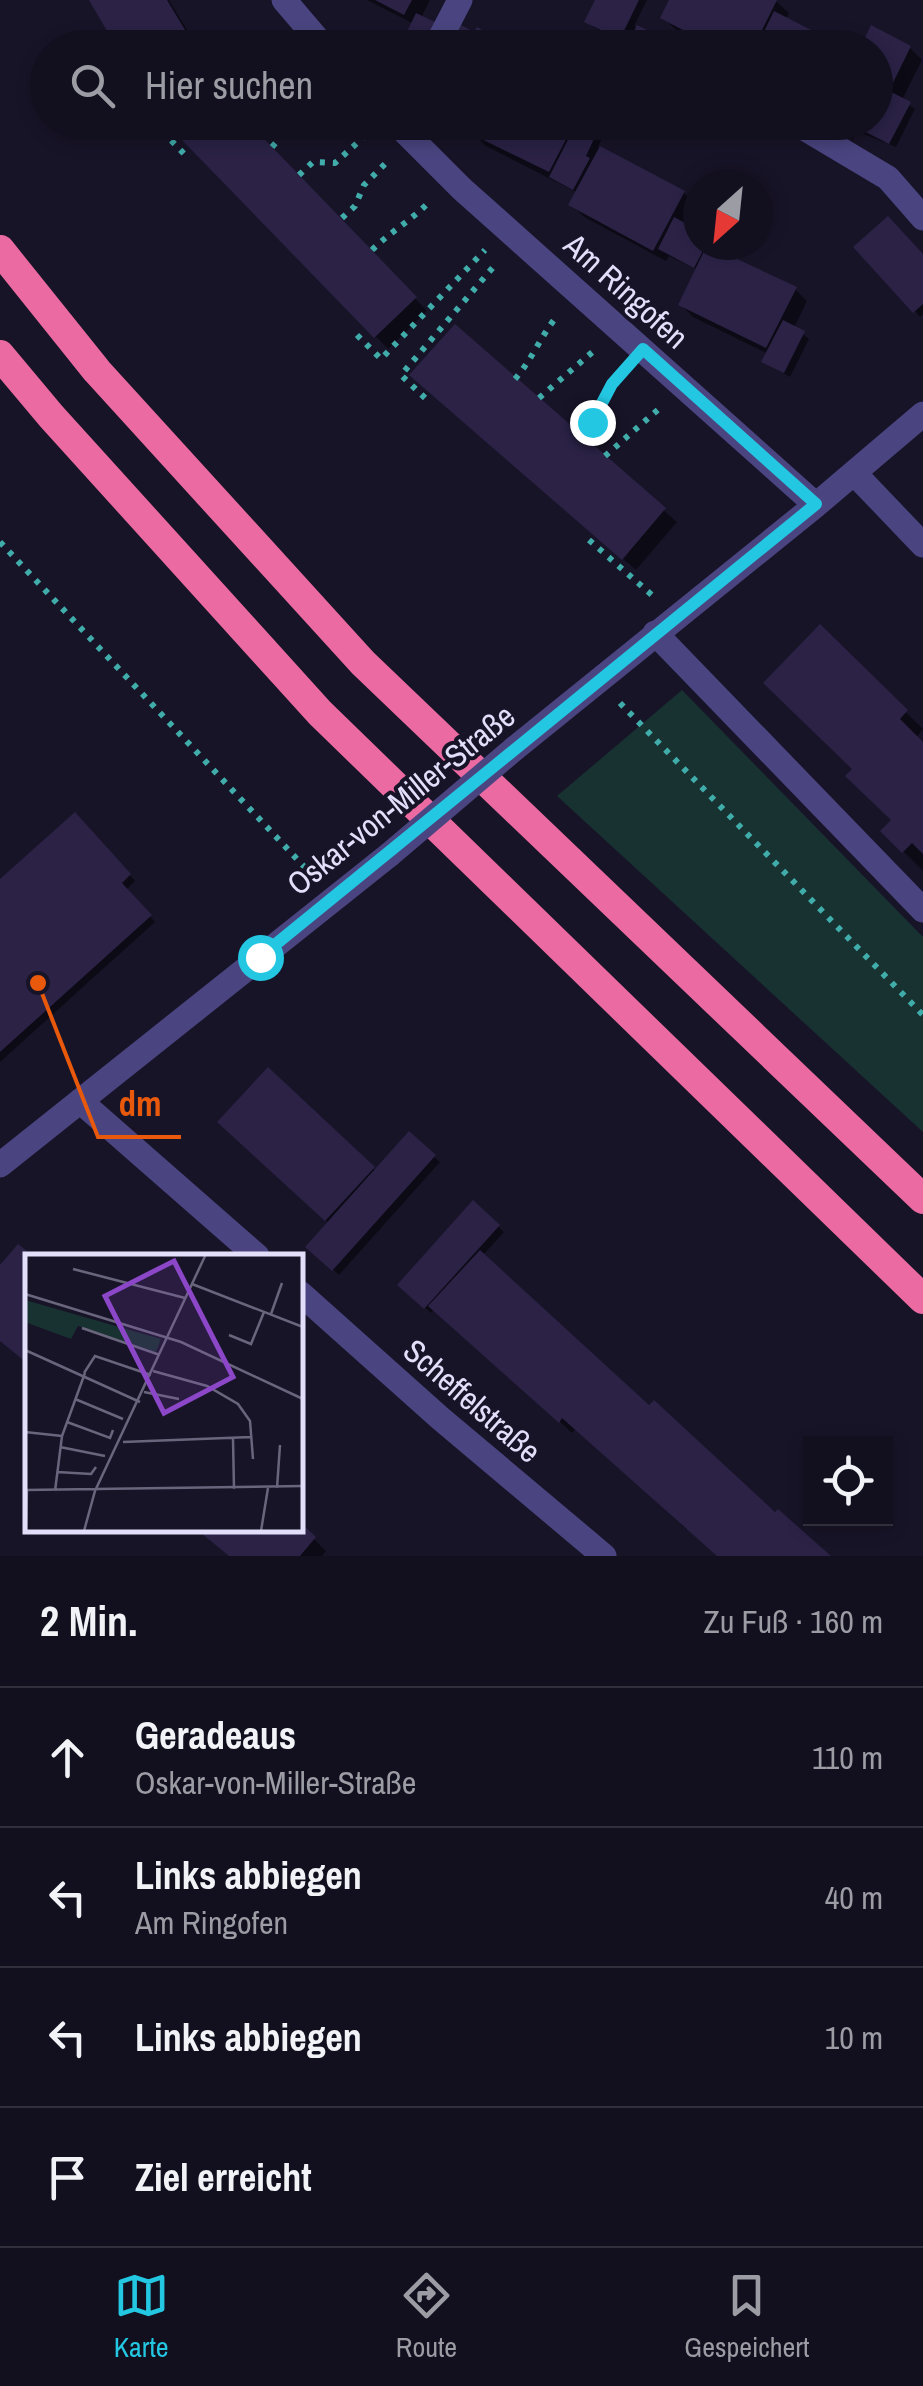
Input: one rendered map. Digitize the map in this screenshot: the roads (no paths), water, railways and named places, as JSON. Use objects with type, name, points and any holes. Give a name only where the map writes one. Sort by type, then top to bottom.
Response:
[{"type":"highway","points":[[0,250],[97,370],[363,663],[923,1199]]},
{"type":"highway","points":[[0,355],[320,713],[923,1299]]},
{"type":"street","points":[[284,0],[310,30]]},
{"type":"street","points":[[444,30],[460,0]]},
{"type":"street","name":"Am Ringofen","points":[[412,140],[816,504]]},
{"type":"street","points":[[824,140],[888,178],[923,218]]},
{"type":"street","name":"Oskar-von-Miller-Straße","points":[[0,1165],[389,855],[923,414]]},
{"type":"street","points":[[854,473],[923,545]]},
{"type":"street","points":[[655,633],[923,910]]},
{"type":"street","points":[[80,1102],[255,1254]]},
{"type":"street","name":"Scheffelstraße","points":[[302,1296],[604,1556]]},
{"type":"place","name":"dm","points":[[38,983]]}]
